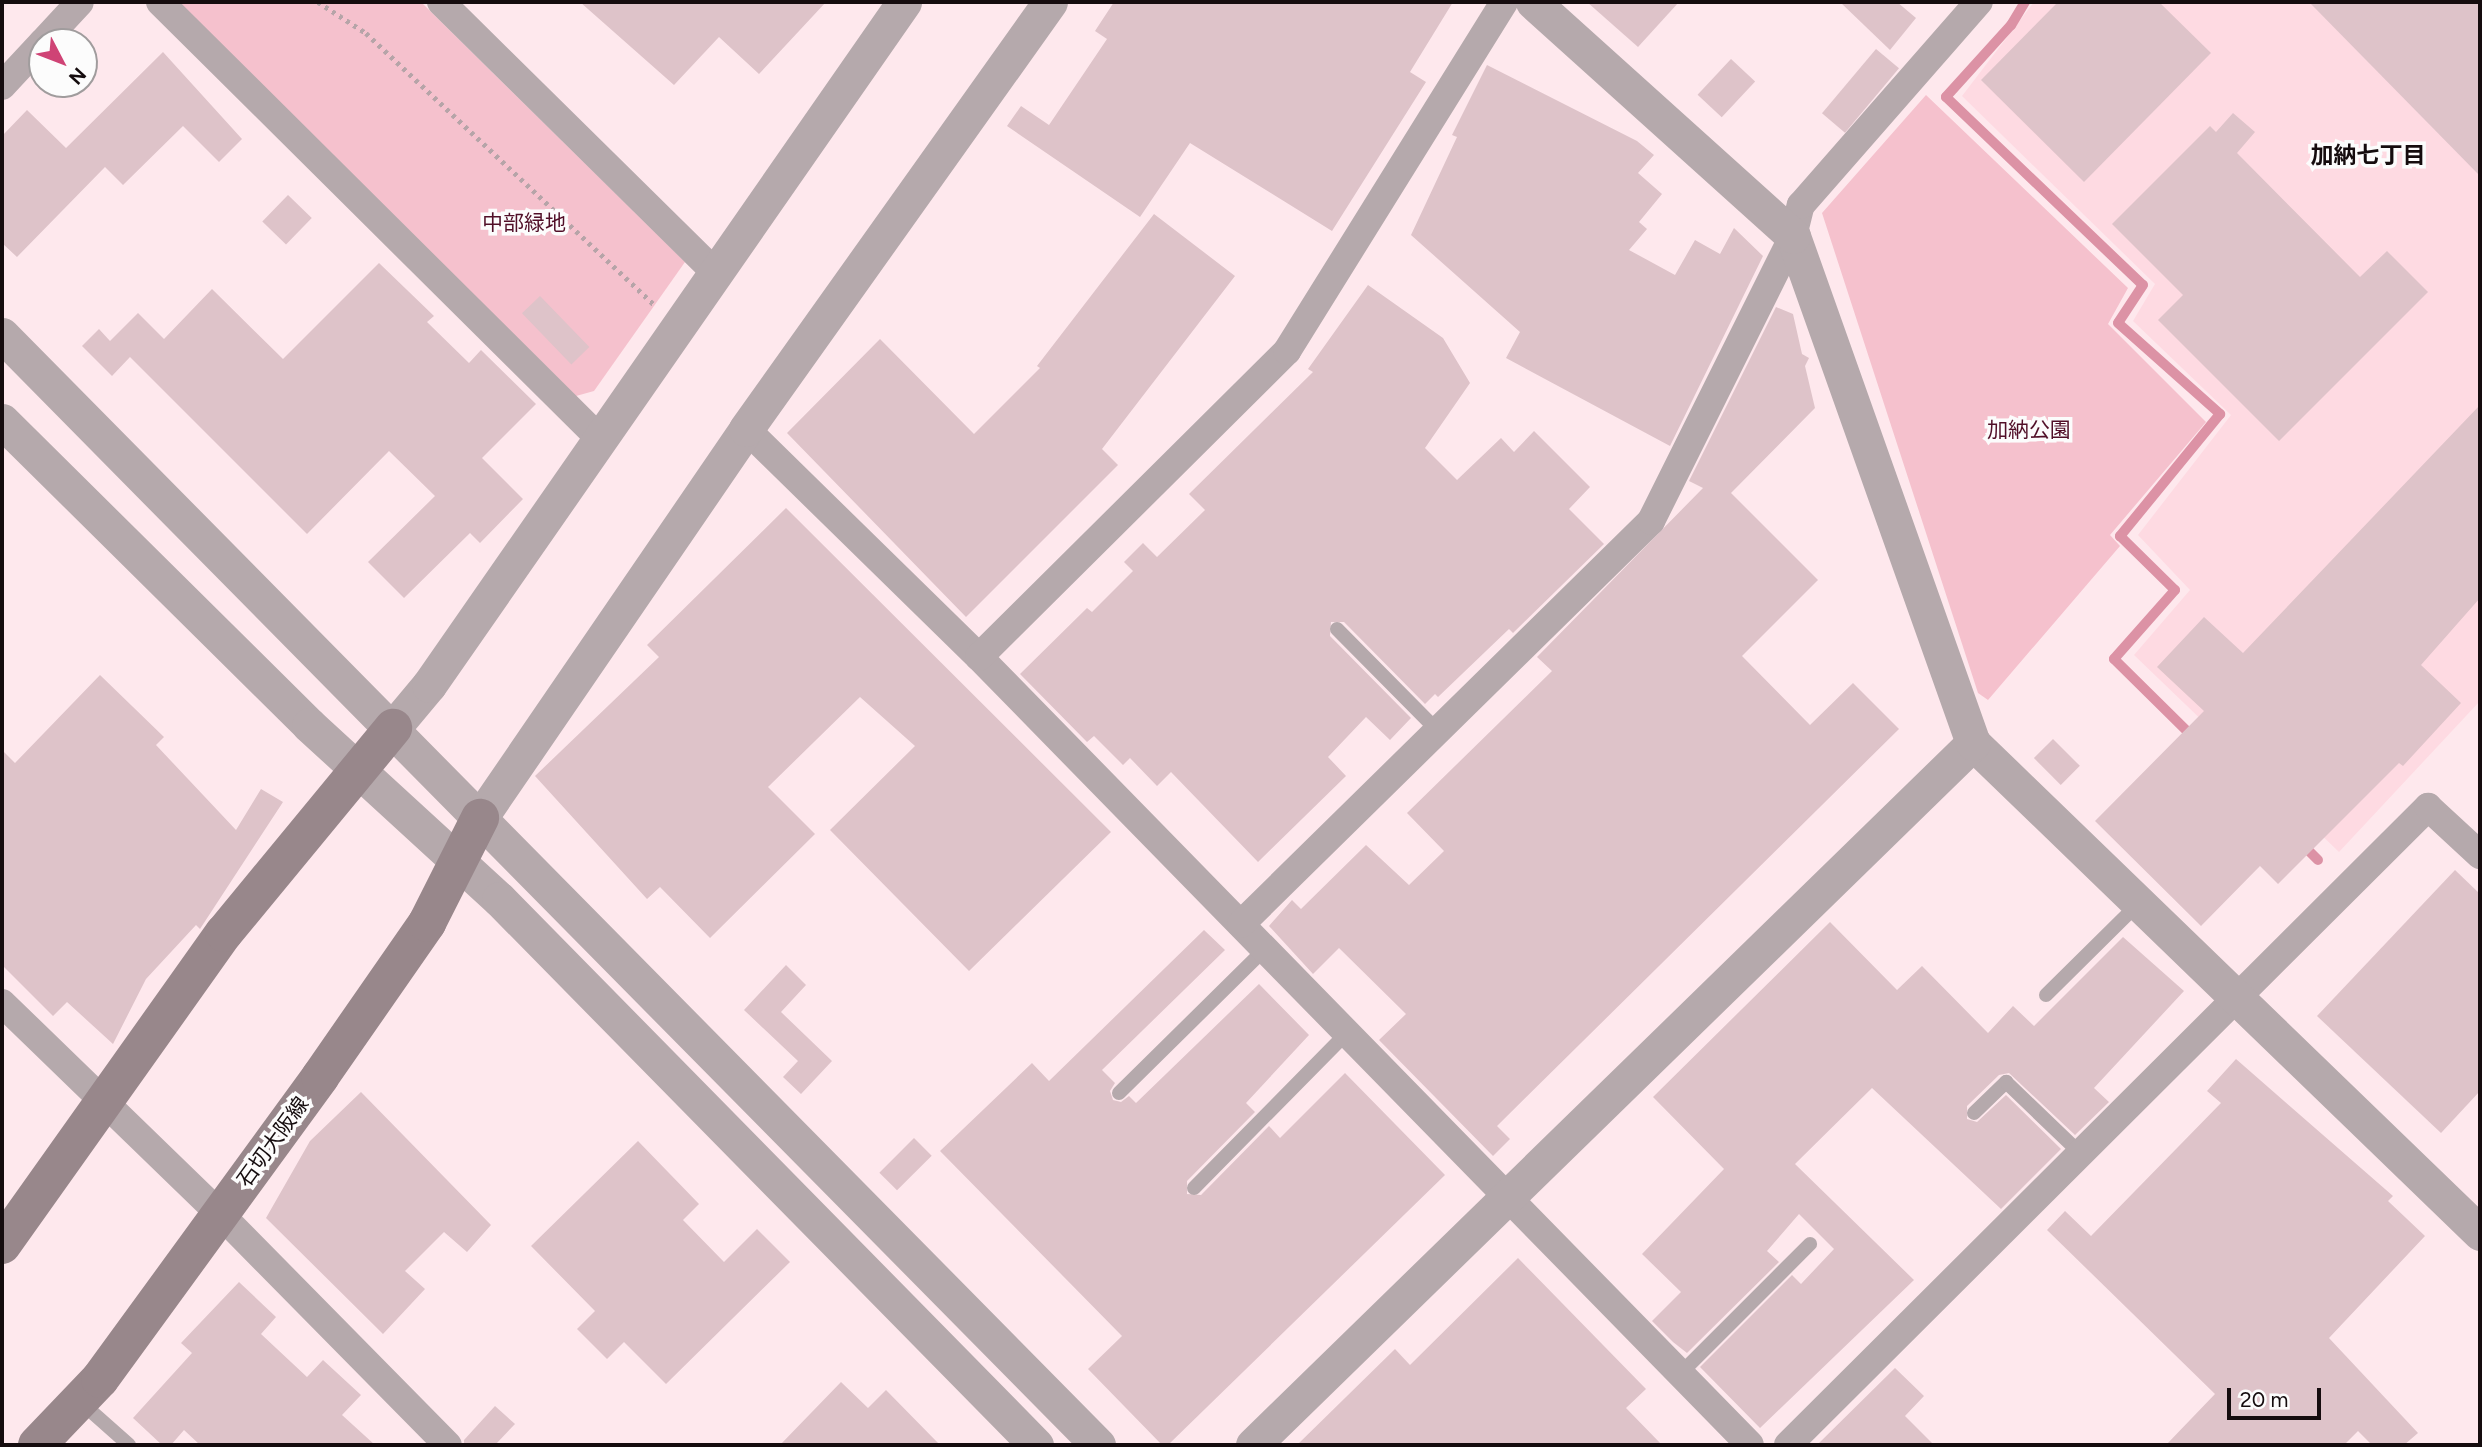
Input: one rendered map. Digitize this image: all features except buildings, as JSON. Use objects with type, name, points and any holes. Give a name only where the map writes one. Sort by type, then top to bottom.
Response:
[{"type":"main road","points":[[2,1245],[224,933],[355,769],[393,728]]},
{"type":"main road","name":"石切大阪線","points":[[37,1445],[92,1392],[427,923],[480,818]]},
{"type":"street","points":[[55,28],[80,2]]},
{"type":"street","points":[[160,2],[599,438]]},
{"type":"street","points":[[441,2],[716,273]]},
{"type":"street","points":[[393,728],[429,685],[904,2]]},
{"type":"street","points":[[480,818],[746,429],[1050,2]]},
{"type":"street","points":[[979,657],[1287,352],[1504,2]]},
{"type":"street","points":[[1532,2],[1793,236],[1973,743],[2480,1233]]},
{"type":"street","points":[[1241,924],[1651,521],[1793,236],[1801,205],[1979,2]]},
{"type":"street","points":[[2,86],[28,57]]},
{"type":"street","points":[[2,335],[393,728],[1098,1445]]},
{"type":"street","points":[[2,421],[355,769],[460,861],[1035,1445]]},
{"type":"street","points":[[746,429],[979,657],[1749,1445]]},
{"type":"street","points":[[1253,1445],[1505,1196],[1973,743]]},
{"type":"street","points":[[1788,1445],[2428,807],[2480,855]]},
{"type":"street","points":[[2,1003],[220,1215],[448,1445]]},
{"type":"street","points":[[58,1445],[92,1392]]},
{"type":"lane","points":[[1337,629],[1438,731]]},
{"type":"lane","points":[[2046,995],[2139,903]]},
{"type":"lane","points":[[1119,1093],[1265,949]]},
{"type":"lane","points":[[1194,1188],[1347,1033]]},
{"type":"lane","points":[[1974,1112],[2006,1082],[2081,1154]]},
{"type":"lane","points":[[1680,1374],[1810,1244]]},
{"type":"lane","points":[[92,1392],[129,1445]]},
{"type":"path","points":[[318,2],[366,33],[676,328]]},
{"type":"shaded area","points":[[2034,2],[2480,2],[2480,701],[2339,852],[2134,655],[2190,590],[2138,535],[2231,415],[2133,321],[2155,284],[1962,96]]},
{"type":"green space","name":"中部緑地","points":[[178,2],[421,2],[685,262],[594,391],[576,396]]},
{"type":"green space","name":"加納公園","points":[[1926,95],[2128,288],[2108,324],[2206,422],[2110,535],[2120,546],[1988,700],[1978,693],[1822,213]]},
{"type":"waterway","points":[[2025,2],[2011,25],[1946,97],[2143,285],[2118,323],[2220,414],[2120,536],[2175,590],[2114,659],[2193,737]]},
{"type":"waterway","points":[[2301,843],[2318,860]]},
{"type":"district","name":"加納七丁目","points":[[2368,155]]}]
